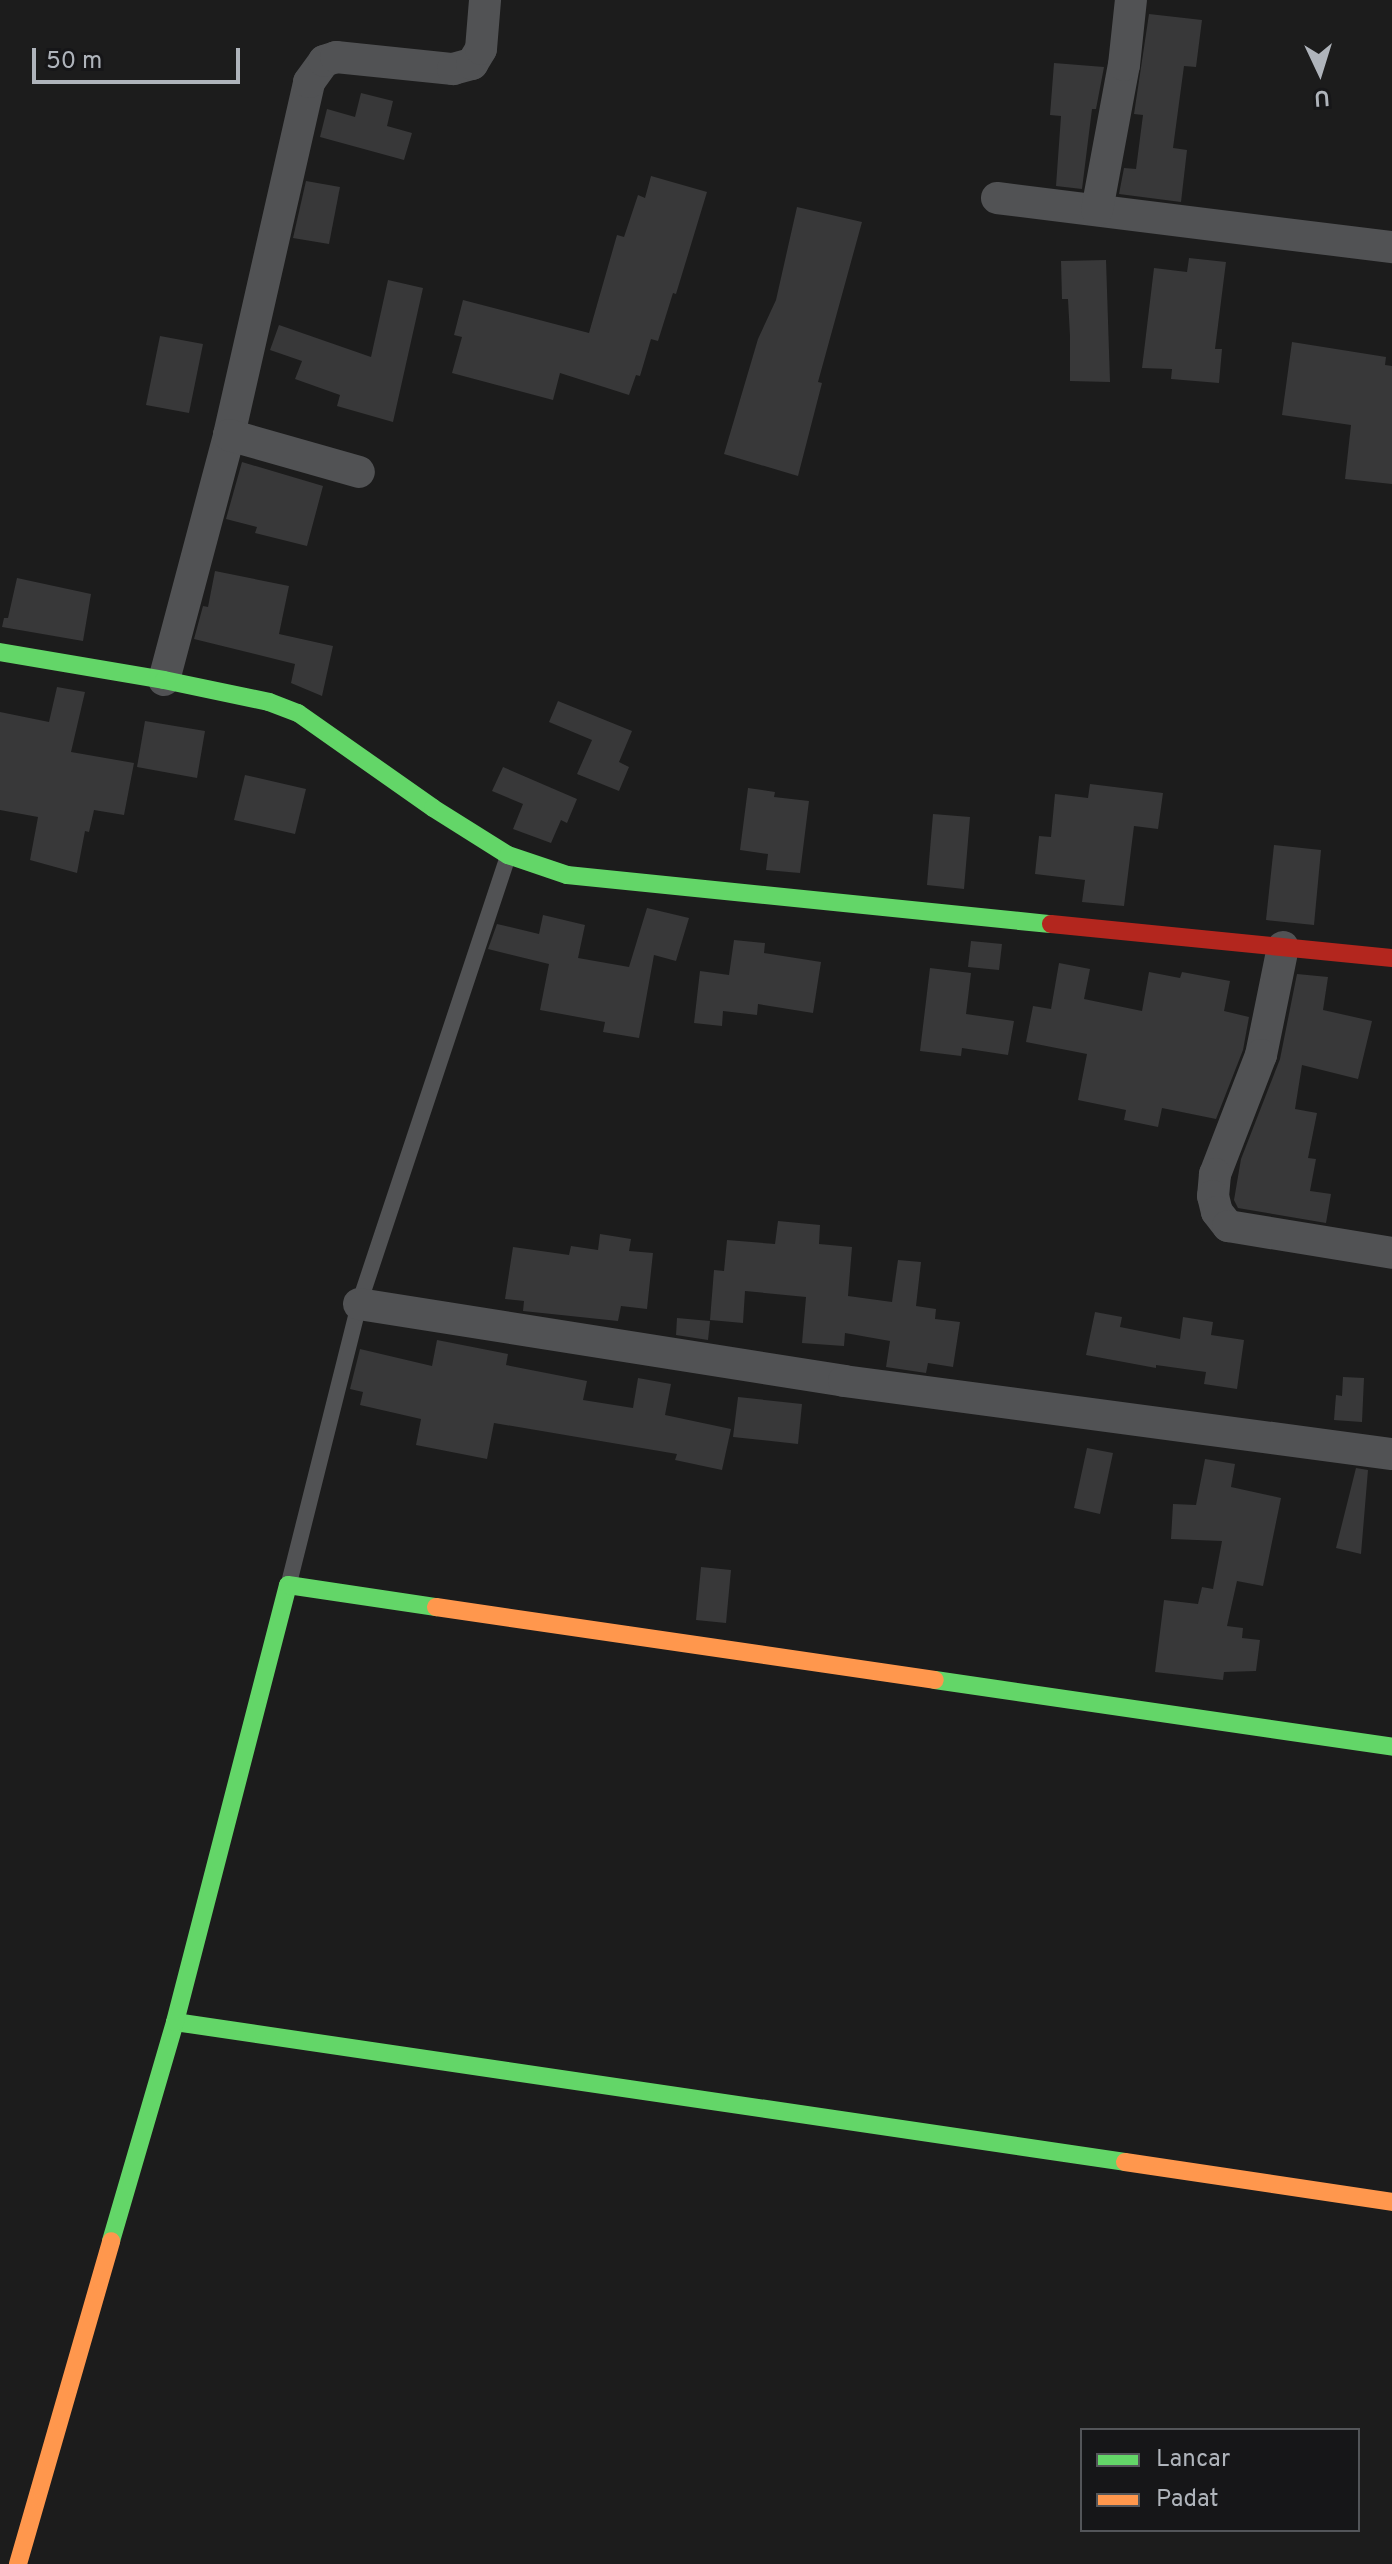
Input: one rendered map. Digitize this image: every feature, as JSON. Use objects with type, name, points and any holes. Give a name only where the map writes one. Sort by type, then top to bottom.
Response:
[{"type":"street","points":[[164,680],[229,435],[309,82],[324,61],[349,55],[453,69],[472,64],[481,49],[485,0]]},
{"type":"street","points":[[1097,210],[1124,65],[1131,0]]},
{"type":"street","points":[[997,198],[1392,247]]},
{"type":"street","points":[[229,435],[359,472]]},
{"type":"street","points":[[0,652],[164,680],[269,702],[298,713],[433,808],[508,855],[567,875],[1392,958]]},
{"type":"street","points":[[1283,947],[1261,1055],[1215,1174],[1213,1196],[1217,1212],[1228,1226],[1392,1253]]},
{"type":"street","points":[[359,1304],[844,1381],[1392,1454]]},
{"type":"street","points":[[18,2564],[175,2022],[288,1585],[1392,1747]]},
{"type":"street","points":[[175,2022],[1392,2202]]},
{"type":"lane","points":[[288,1585],[359,1304],[508,855]]},
{"type":"building","points":[[1149,14],[1202,20],[1196,67],[1184,66],[1173,148],[1187,150],[1181,202],[1119,194],[1124,168],[1136,169],[1143,115],[1134,114]]},
{"type":"building","points":[[1054,63],[1104,67],[1096,109],[1092,109],[1082,189],[1056,186],[1061,116],[1050,115]]},
{"type":"building","points":[[361,93],[393,101],[387,126],[412,133],[404,160],[320,137],[327,109],[355,117]]},
{"type":"building","points":[[651,176],[707,192],[676,294],[673,293],[658,341],[651,339],[640,376],[636,375],[629,395],[560,373],[553,400],[452,373],[462,337],[454,335],[463,300],[589,333],[617,235],[624,237],[638,195],[645,198]]},
{"type":"building","points":[[306,181],[340,187],[329,244],[293,238]]},
{"type":"building","points":[[797,207],[862,222],[818,382],[822,383],[798,476],[724,454],[758,339],[776,300]]},
{"type":"building","points":[[1189,258],[1226,262],[1215,349],[1222,349],[1219,383],[1171,379],[1172,369],[1142,368],[1154,268],[1187,272]]},
{"type":"building","points":[[1106,260],[1110,382],[1070,381],[1068,299],[1062,299],[1061,261]]},
{"type":"building","points":[[388,280],[423,288],[393,422],[337,406],[340,395],[295,379],[302,361],[270,350],[279,325],[371,357]]},
{"type":"building","points":[[160,336],[203,344],[189,413],[146,405]]},
{"type":"building","points":[[1292,342],[1386,357],[1385,365],[1392,366],[1392,484],[1345,479],[1351,425],[1282,415]]},
{"type":"building","points":[[242,462],[323,486],[307,546],[255,533],[257,527],[226,519]]},
{"type":"building","points":[[215,571],[289,586],[279,634],[333,646],[322,696],[291,683],[295,664],[194,639],[203,606],[208,607]]},
{"type":"building","points":[[17,578],[91,594],[83,641],[2,627],[4,618],[8,618]]},
{"type":"building","points":[[57,687],[85,692],[71,752],[134,763],[124,815],[94,810],[89,832],[85,831],[77,873],[30,860],[38,817],[0,810],[0,712],[49,722]]},
{"type":"building","points":[[558,701],[632,731],[619,762],[629,767],[619,791],[577,774],[592,740],[549,722]]},
{"type":"building","points":[[145,721],[205,731],[197,778],[137,767]]},
{"type":"building","points":[[503,767],[577,799],[567,823],[561,820],[551,843],[513,829],[523,804],[492,791]]},
{"type":"building","points":[[245,775],[306,789],[295,834],[234,820]]},
{"type":"building","points":[[1090,784],[1163,793],[1158,829],[1134,826],[1124,906],[1082,902],[1085,880],[1035,874],[1039,836],[1051,837],[1055,794],[1088,798]]},
{"type":"building","points":[[748,788],[775,792],[774,797],[809,801],[800,873],[766,870],[768,854],[740,850]]},
{"type":"building","points":[[933,814],[970,817],[964,889],[927,885]]},
{"type":"building","points":[[1274,845],[1321,850],[1314,925],[1266,920]]},
{"type":"building","points":[[647,908],[689,918],[676,961],[654,955],[639,1038],[603,1032],[605,1022],[540,1010],[549,964],[488,949],[497,924],[539,934],[543,915],[585,925],[578,958],[629,967]]},
{"type":"building","points":[[734,940],[765,943],[764,953],[821,962],[813,1013],[758,1004],[757,1015],[723,1011],[722,1026],[694,1023],[700,971],[729,975]]},
{"type":"building","points":[[971,941],[1002,944],[999,970],[968,967]]},
{"type":"building","points":[[1059,963],[1090,969],[1084,999],[1142,1011],[1149,972],[1180,978],[1182,972],[1230,981],[1224,1011],[1249,1017],[1243,1050],[1216,1119],[1162,1108],[1158,1127],[1124,1120],[1126,1110],[1078,1100],[1087,1054],[1026,1042],[1033,1006],[1051,1009]]},
{"type":"building","points":[[930,968],[971,973],[966,1014],[1014,1021],[1008,1055],[962,1048],[961,1056],[920,1051]]},
{"type":"building","points":[[1297,974],[1328,977],[1323,1010],[1372,1021],[1358,1079],[1302,1065],[1295,1109],[1317,1113],[1308,1158],[1316,1159],[1310,1191],[1331,1194],[1326,1223],[1238,1208],[1234,1200],[1241,1159],[1280,1059]]},
{"type":"building","points":[[778,1221],[820,1225],[819,1244],[852,1247],[848,1296],[892,1302],[898,1260],[921,1262],[916,1306],[936,1309],[935,1319],[960,1322],[953,1367],[928,1363],[926,1373],[886,1367],[890,1341],[845,1333],[844,1346],[802,1343],[806,1297],[745,1291],[743,1323],[710,1320],[714,1270],[724,1271],[727,1240],[775,1244]]},
{"type":"building","points":[[600,1234],[631,1239],[629,1251],[653,1253],[647,1309],[621,1306],[618,1321],[523,1311],[524,1301],[505,1299],[513,1247],[569,1255],[571,1246],[598,1250]]},
{"type":"building","points":[[1095,1312],[1122,1317],[1120,1327],[1180,1339],[1183,1317],[1213,1322],[1211,1335],[1244,1340],[1237,1389],[1204,1384],[1206,1372],[1156,1365],[1156,1368],[1086,1355]]},
{"type":"building","points":[[677,1318],[710,1321],[708,1340],[676,1335]]},
{"type":"building","points":[[437,1340],[508,1354],[506,1365],[587,1381],[583,1400],[633,1408],[638,1378],[671,1384],[665,1415],[731,1429],[722,1470],[675,1460],[677,1454],[494,1423],[487,1459],[416,1445],[421,1419],[360,1405],[363,1392],[350,1389],[360,1349],[432,1366]]},
{"type":"building","points":[[1343,1377],[1364,1378],[1362,1422],[1334,1420],[1336,1395],[1342,1396]]},
{"type":"building","points":[[738,1397],[802,1404],[798,1444],[733,1437]]},
{"type":"building","points":[[1087,1448],[1113,1453],[1100,1514],[1074,1508]]},
{"type":"building","points":[[1205,1459],[1235,1464],[1231,1487],[1281,1498],[1263,1586],[1237,1581],[1227,1626],[1243,1628],[1242,1638],[1260,1640],[1256,1671],[1224,1672],[1223,1680],[1155,1672],[1164,1600],[1198,1604],[1202,1587],[1213,1589],[1222,1541],[1171,1539],[1173,1504],[1196,1505]]},
{"type":"building","points":[[1356,1468],[1368,1470],[1361,1554],[1336,1548]]},
{"type":"building","points":[[701,1567],[731,1570],[726,1623],[696,1620]]},
{"type":"traffic: fast","points":[[0,652],[164,680],[269,702],[298,713],[433,808],[508,855],[567,875],[1051,924]]},
{"type":"traffic: fast","points":[[111,2241],[175,2022],[288,1585],[436,1607]]},
{"type":"traffic: fast","points":[[935,1680],[1392,1747]]},
{"type":"traffic: fast","points":[[175,2022],[1125,2162]]},
{"type":"traffic: slow","points":[[436,1607],[935,1680]]},
{"type":"traffic: slow","points":[[1125,2162],[1392,2202]]},
{"type":"traffic: slow","points":[[18,2564],[111,2241]]},
{"type":"traffic: jam","points":[[1051,924],[1392,958]]}]
